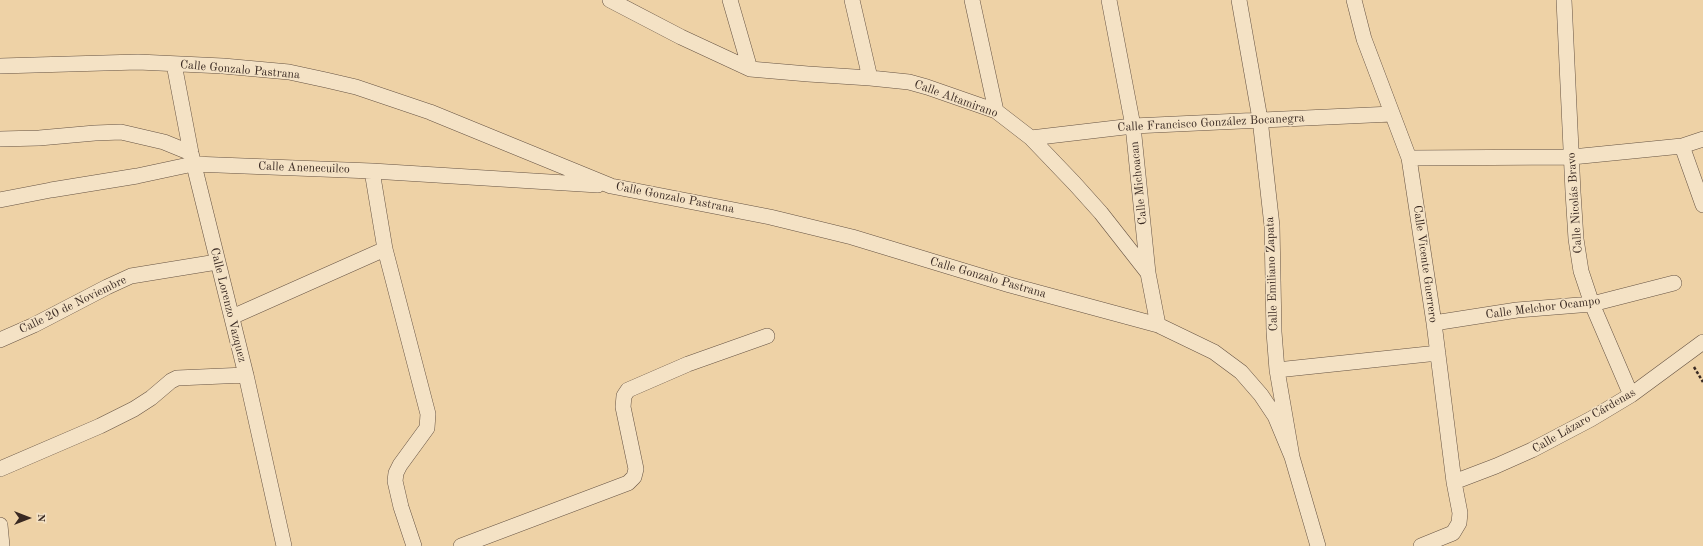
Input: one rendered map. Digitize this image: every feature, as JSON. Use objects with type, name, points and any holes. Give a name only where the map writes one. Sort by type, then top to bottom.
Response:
[{"type":"street","name":"Calle Altamirano","points":[[610,0],[681,37],[750,69],[909,82],[927,86],[996,111],[1031,138],[1101,213],[1148,272],[1158,325]]},
{"type":"street","points":[[730,0],[750,69]]},
{"type":"street","points":[[852,0],[870,78]]},
{"type":"street","points":[[972,0],[996,111]]},
{"type":"street","name":"Calle Michoacan","points":[[1109,0],[1132,126],[1148,272]]},
{"type":"street","name":"Calle Emiliano Zapata","points":[[1239,0],[1260,119],[1272,226],[1274,332],[1277,370],[1292,457],[1318,546]]},
{"type":"street","name":"Calle Vicente Guerrero","points":[[1354,0],[1364,39],[1409,158],[1434,323],[1454,482],[1460,513],[1459,523],[1453,533],[1421,546]]},
{"type":"street","name":"Calle Nicolás Bravo","points":[[1564,0],[1576,239],[1581,271],[1592,304],[1631,395]]},
{"type":"street","name":"Calle Gonzalo Pastrana","points":[[0,66],[138,62],[223,66],[289,72],[356,87],[430,112],[611,186],[770,217],[852,237],[1010,285],[1158,325],[1214,352],[1241,372],[1261,395],[1275,416],[1292,457]]},
{"type":"street","name":"Calle Lorenzo Vazquez","points":[[174,64],[192,158],[246,375],[284,546]]},
{"type":"street","name":"Calle Francisco González Bocanegra","points":[[1031,138],[1132,126],[1392,114]]},
{"type":"street","points":[[0,139],[39,138],[96,132],[121,132],[164,142],[192,158]]},
{"type":"street","points":[[1409,158],[1572,157],[1682,146],[1703,139]]},
{"type":"street","points":[[1682,146],[1703,205]]},
{"type":"street","name":"Calle Anenecuilco","points":[[0,200],[137,176],[192,158],[611,186]]},
{"type":"street","points":[[372,171],[385,249],[428,414],[427,428],[400,465],[396,473],[395,482],[414,546]]},
{"type":"street","points":[[232,316],[385,249]]},
{"type":"street","name":"Calle 20 de Noviembre","points":[[0,340],[34,325],[106,287],[131,276],[217,262]]},
{"type":"street","name":"Calle Melchor Ocampo","points":[[1434,323],[1517,310],[1592,304],[1674,283]]},
{"type":"street","points":[[461,546],[628,483],[634,477],[636,469],[635,458],[623,407],[624,396],[628,390],[688,364],[767,336]]},
{"type":"street","name":"Calle Lázaro Cárdenas","points":[[1454,482],[1532,450],[1591,419],[1631,395],[1703,342]]},
{"type":"street","points":[[1277,370],[1438,353]]},
{"type":"street","points":[[0,469],[100,426],[134,409],[177,378],[246,375]]},
{"type":"street","points":[[0,525],[2,546]]},
{"type":"path","points":[[1687,354],[1703,382]]}]
